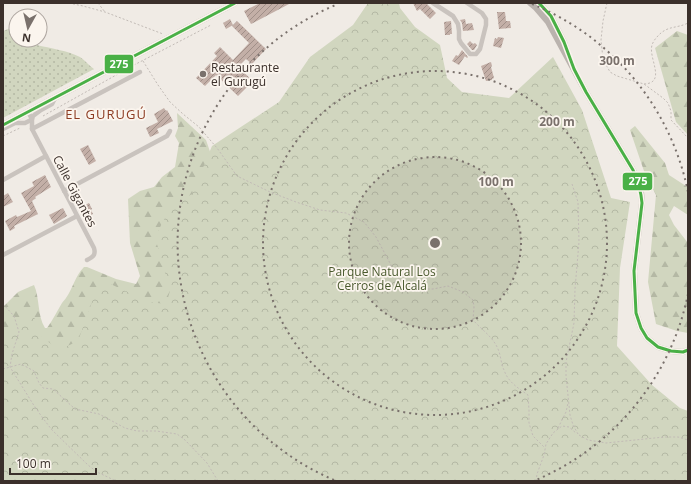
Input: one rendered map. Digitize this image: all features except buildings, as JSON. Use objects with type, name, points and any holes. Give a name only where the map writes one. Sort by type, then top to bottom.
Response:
[{"type":"main road","points":[[3,125],[19,120],[28,112],[235,3]]},
{"type":"main road","points":[[530,3],[548,22],[586,92],[633,170],[638,181],[642,203],[634,271],[636,313],[641,328],[647,338],[658,347],[671,351],[683,352],[688,350]]},
{"type":"main road","points":[[539,3],[551,16],[564,42],[574,69]]},
{"type":"main road","points":[[3,122],[31,107],[55,98]]},
{"type":"street","points":[[433,3],[453,16],[458,24],[459,39],[468,53],[472,55],[476,54],[480,49],[486,19],[482,13],[467,3]]},
{"type":"street","points":[[32,129],[140,72]]},
{"type":"street","points":[[3,129],[19,120],[27,122],[32,120],[33,116],[52,104],[55,98]]},
{"type":"street","name":"Calle Gigantes","points":[[28,112],[32,120],[32,129]]},
{"type":"street","name":"Calle Gigantes","points":[[19,120],[32,129],[94,248],[94,255],[92,258],[87,260]]},
{"type":"street","points":[[64,191],[167,136],[170,131]]},
{"type":"street","points":[[3,180],[46,156]]},
{"type":"street","points":[[3,255],[77,216]]},
{"type":"path","points":[[69,3],[105,12],[171,37]]},
{"type":"path","points":[[98,3],[105,12]]},
{"type":"path","points":[[607,3],[601,40],[603,59],[610,72],[617,76],[644,84],[650,84],[654,81],[656,75],[652,56],[652,46],[656,38],[665,29],[688,24]]},
{"type":"path","points":[[32,120],[210,25]]},
{"type":"path","points":[[143,61],[170,102],[199,127],[217,148],[237,176],[270,192],[296,202],[320,210],[346,213],[364,222],[376,237],[398,278],[408,285],[418,289],[433,289],[448,286],[463,292],[473,300],[473,320],[490,336],[498,349],[503,370],[507,377],[515,386],[528,395],[529,424],[533,436],[545,448]]},
{"type":"path","points":[[644,84],[668,103],[671,111],[671,120],[688,138]]},
{"type":"path","points":[[3,136],[25,124]]},
{"type":"path","points":[[572,184],[578,202],[579,242],[574,323],[566,362],[566,376],[570,415],[578,434]]},
{"type":"path","points":[[3,304],[14,316],[19,332],[10,366],[33,404],[52,430],[88,465],[97,472],[116,481]]},
{"type":"path","points":[[3,369],[21,364],[34,371],[43,388],[53,389],[75,409],[99,414],[124,428],[137,431],[156,431],[177,434],[185,440],[207,463],[218,481]]},
{"type":"path","points":[[557,430],[566,412],[569,401]]},
{"type":"path","points":[[536,481],[546,444],[553,433],[562,426],[569,427],[588,440],[606,443],[664,436],[678,437],[688,440]]},
{"type":"green space","name":"Parque Natural Los Cerros de Alcalá","points":[[368,3],[399,3],[400,8],[415,27],[440,45],[447,78],[462,92],[509,98],[553,57],[582,110],[611,198],[630,202],[620,268],[617,346],[652,385],[680,408],[688,411],[688,481],[3,481],[3,335],[31,313],[38,323],[42,337],[59,350],[78,341],[97,288],[102,280],[149,302],[166,304],[170,291],[155,237],[171,206],[192,194],[212,146],[279,102],[310,57],[353,25]]},
{"type":"green space","points":[[8,29],[8,48],[48,47],[65,51],[80,57],[94,69],[3,118],[3,31]]},
{"type":"green space","points":[[677,31],[688,35],[688,135],[676,122],[655,48]]},
{"type":"green space","points":[[177,113],[206,140],[218,175],[234,278],[21,481],[3,481],[3,307],[18,292],[34,285],[42,323],[45,328],[47,328],[62,302],[66,299],[78,274],[84,267],[116,279],[136,284],[140,276],[130,243],[128,199],[140,191],[154,187],[162,177],[175,167],[179,143],[175,136],[178,128]]},
{"type":"green space","points":[[635,126],[665,163],[669,175],[686,186],[688,185],[688,215],[674,206],[669,215],[674,225],[688,243],[688,333],[656,324],[648,282],[656,195],[645,174],[630,130]]},
{"type":"transit line","name":"275","points":[[3,125],[235,3]]},
{"type":"transit line","name":"275","points":[[539,3],[551,16],[564,42],[574,69],[586,92],[633,170],[638,182],[642,203],[634,271],[636,313],[641,328],[647,338],[658,347],[671,351],[683,352],[688,350]]},
{"type":"place","name":"Restaurante el Gurugú","points":[[203,74]]},
{"type":"district","name":"EL GURUGÚ","points":[[106,114]]}]
